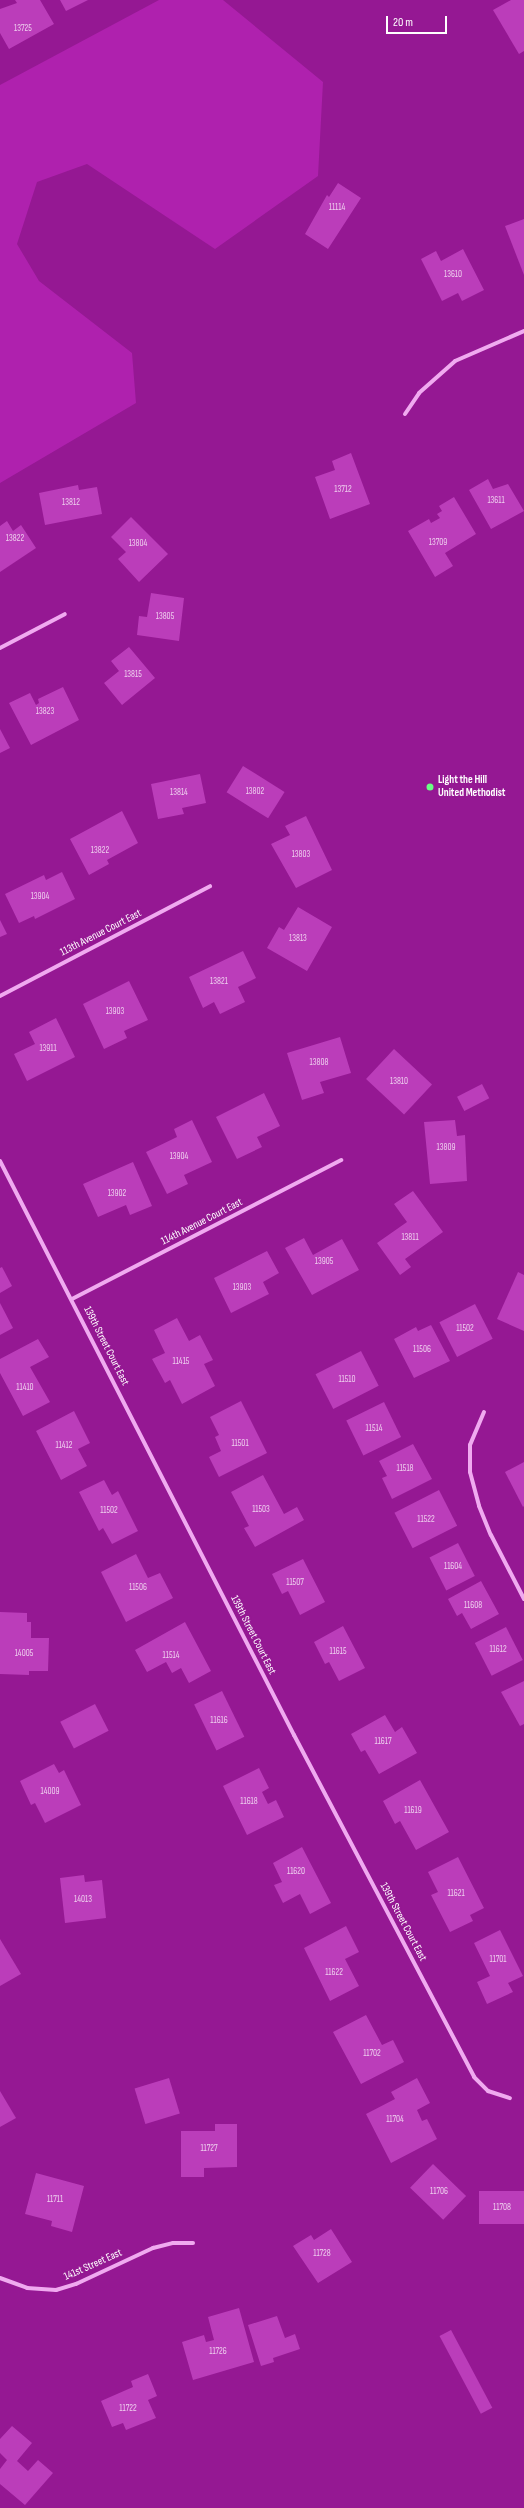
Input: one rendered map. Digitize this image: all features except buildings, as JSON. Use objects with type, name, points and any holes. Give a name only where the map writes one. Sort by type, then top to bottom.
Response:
[{"type":"street","points":[[405,414],[419,393],[455,361],[524,331]]},
{"type":"street","points":[[0,648],[65,614]]},
{"type":"street","name":"113th Avenue Court East","points":[[0,996],[210,886]]},
{"type":"street","name":"114th Avenue Court East","points":[[72,1299],[341,1160]]},
{"type":"street","name":"139th Street Court East","points":[[0,1161],[294,1735],[474,2077],[488,2091],[510,2098]]},
{"type":"street","points":[[484,1412],[470,1445],[470,1472],[488,1528],[524,1599]]},
{"type":"street","name":"141st Street East","points":[[0,2278],[27,2288],[56,2290],[76,2284],[153,2248],[173,2242],[194,2244]]},
{"type":"shaded area","points":[[159,0],[223,0],[323,82],[318,176],[215,249],[87,164],[37,182],[17,244],[39,281],[132,353],[136,403],[0,483],[0,85]]},
{"type":"place","name":"Light the Hill United Methodist","points":[[430,787]]}]
